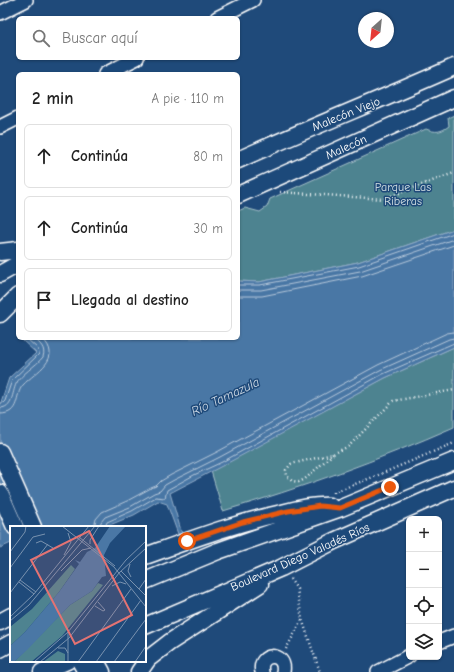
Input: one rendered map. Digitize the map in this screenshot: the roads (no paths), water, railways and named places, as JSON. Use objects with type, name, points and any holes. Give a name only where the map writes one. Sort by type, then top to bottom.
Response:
[{"type":"main road","name":"Malecón Viejo","points":[[240,159],[298,133],[395,94],[454,67]]},
{"type":"main road","name":"Malecón","points":[[240,194],[454,98]]},
{"type":"main road","points":[[0,252],[16,250]]},
{"type":"main road","points":[[0,274],[16,265]]},
{"type":"main road","points":[[0,303],[16,297]]},
{"type":"main road","points":[[0,314],[16,298]]},
{"type":"main road","points":[[0,452],[33,526]]},
{"type":"main road","points":[[146,581],[218,551],[340,508],[454,461]]},
{"type":"main road","name":"Boulevard Diego Valadés Ríos","points":[[146,626],[280,568],[334,541],[454,488]]},
{"type":"main road","points":[[0,493],[15,526]]},
{"type":"main road","points":[[146,556],[243,522],[265,516],[311,507],[328,506],[340,508]]},
{"type":"main road","points":[[146,662],[170,642],[247,593],[280,568]]},
{"type":"main road","points":[[0,622],[10,617]]},
{"type":"main road","points":[[0,649],[10,644]]},
{"type":"main road","points":[[42,672],[65,662]]},
{"type":"main road","points":[[81,662],[86,672]]},
{"type":"main road","points":[[97,662],[102,672]]},
{"type":"main road","points":[[139,672],[146,662]]},
{"type":"street","points":[[0,13],[26,0]]},
{"type":"street","points":[[221,16],[253,0]]},
{"type":"street","points":[[109,72],[133,60]]},
{"type":"street","points":[[0,127],[16,119]]},
{"type":"street","points":[[442,641],[454,636]]},
{"type":"street","points":[[262,672],[261,665],[263,661],[271,656],[280,659],[284,667],[283,672]]},
{"type":"street","points":[[378,672],[406,658]]},
{"type":"water","name":"Río Tamazula","points":[[454,229],[454,347],[385,378],[170,493],[182,534],[178,534],[167,504],[158,501],[134,515],[107,526],[10,526],[10,543],[0,548],[0,405],[9,378],[36,353],[22,340],[240,340],[240,281],[259,282],[358,262]]},
{"type":"park label","name":"Parque Las Riberas","points":[[403,194]]}]
